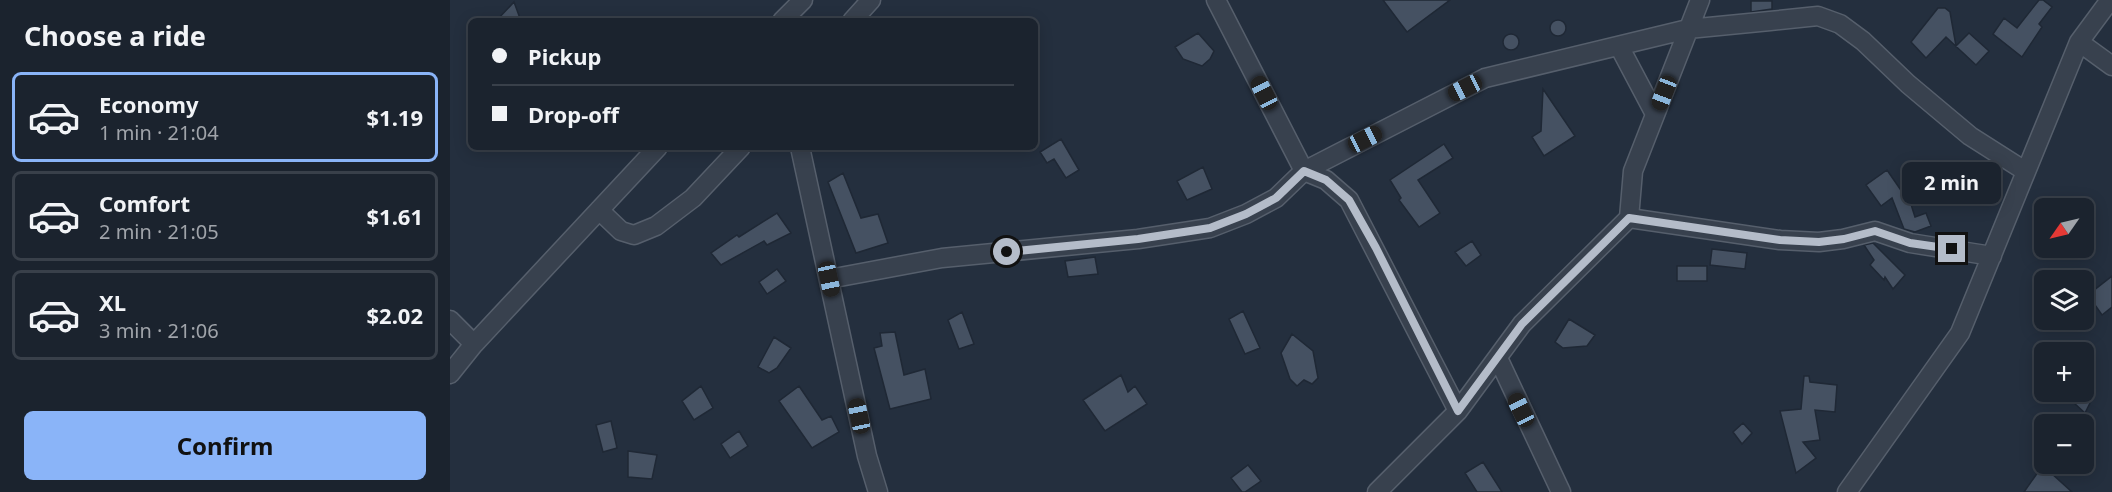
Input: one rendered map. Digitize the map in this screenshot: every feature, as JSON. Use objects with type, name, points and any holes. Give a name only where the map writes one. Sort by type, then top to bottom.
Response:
[{"type":"street","points":[[785,18],[803,0]]},
{"type":"street","points":[[855,18],[871,0]]},
{"type":"street","points":[[1216,0],[1304,171],[1326,180],[1349,200],[1376,248],[1458,411]]},
{"type":"street","points":[[1377,492],[1458,411],[1522,324],[1629,218],[1633,171],[1700,0]]},
{"type":"street","points":[[1847,492],[1960,333],[2079,42],[2109,0]]},
{"type":"street","points":[[829,279],[942,258],[1138,239],[1210,228],[1246,214],[1276,198],[1304,171],[1485,78],[1688,29],[1818,16],[1840,24],[1863,41],[1908,84],[1970,136],[2025,171]]},
{"type":"street","points":[[2079,42],[2112,66]]},
{"type":"street","points":[[1619,46],[1655,114]]},
{"type":"street","points":[[450,374],[474,344],[655,150]]},
{"type":"street","points":[[599,210],[621,231],[634,235],[656,226],[693,198],[738,150]]},
{"type":"street","points":[[802,150],[867,456],[878,492]]},
{"type":"street","points":[[1629,218],[1780,240],[1819,242],[1844,239],[1875,231],[1910,243],[1992,256]]},
{"type":"street","points":[[450,320],[474,344]]},
{"type":"street","points":[[1498,358],[1561,492]]},
{"type":"building","points":[[1383,0],[1450,0],[1407,32]]},
{"type":"building","points":[[2039,0],[2043,0],[2052,7],[2039,24],[2042,27],[2022,57],[1993,34],[2004,18],[2017,28]]},
{"type":"building","points":[[1751,1],[1772,1],[1772,9],[1751,12]]},
{"type":"building","points":[[514,2],[520,18],[499,18]]},
{"type":"building","points":[[1938,8],[1945,8],[1950,12],[1956,46],[1969,33],[1989,51],[1976,65],[1946,37],[1926,58],[1911,42]]},
{"type":"building","points":[[1558,20],[1566,28],[1558,36],[1550,28]]},
{"type":"building","points":[[1198,33],[1214,51],[1210,59],[1202,66],[1183,59],[1175,47]]},
{"type":"building","points":[[1511,34],[1519,42],[1511,50],[1503,42]]},
{"type":"building","points":[[1543,89],[1575,136],[1544,156],[1532,137],[1541,131]]},
{"type":"building","points":[[1061,139],[1079,170],[1066,178],[1054,159],[1047,163],[1040,152]]},
{"type":"building","points":[[1444,144],[1453,158],[1418,180],[1440,213],[1419,227],[1399,200],[1401,198],[1390,180]]},
{"type":"building","points":[[1203,167],[1212,189],[1187,200],[1177,181]]},
{"type":"building","points":[[1887,170],[1907,199],[1909,198],[1915,217],[1926,213],[1931,226],[1915,232],[1904,229],[1892,198],[1881,206],[1866,185]]},
{"type":"building","points":[[843,173],[861,218],[878,214],[888,243],[856,253],[828,182]]},
{"type":"building","points":[[777,213],[791,233],[767,245],[764,241],[721,265],[711,253],[737,235],[739,237]]},
{"type":"building","points":[[1472,241],[1481,255],[1466,266],[1455,252]]},
{"type":"building","points":[[1873,243],[1905,275],[1893,289],[1885,277],[1884,280],[1870,265],[1874,260],[1864,245]]},
{"type":"building","points":[[1712,249],[1747,253],[1745,269],[1710,265]]},
{"type":"building","points":[[1095,257],[1098,274],[1068,277],[1065,261]]},
{"type":"building","points":[[1677,266],[1707,266],[1707,281],[1677,281]]},
{"type":"building","points":[[777,269],[786,281],[767,294],[759,282]]},
{"type":"building","points":[[2112,276],[2112,307],[2102,315],[2094,304],[2094,290]]},
{"type":"building","points":[[1243,311],[1260,348],[1245,354],[1229,319]]},
{"type":"building","points":[[962,312],[974,344],[959,349],[948,320]]},
{"type":"building","points":[[1569,319],[1595,335],[1587,346],[1563,348],[1555,342]]},
{"type":"building","points":[[895,332],[904,375],[925,369],[931,399],[890,409],[874,348],[882,346],[880,333]]},
{"type":"building","points":[[1292,334],[1313,351],[1318,378],[1312,384],[1304,380],[1297,386],[1290,379],[1281,353]]},
{"type":"building","points":[[774,337],[791,348],[777,368],[769,373],[758,367]]},
{"type":"building","points":[[1121,375],[1128,392],[1135,386],[1147,404],[1105,431],[1083,400]]},
{"type":"building","points":[[1804,376],[1809,376],[1810,382],[1837,385],[1835,412],[1815,410],[1820,440],[1803,442],[1816,458],[1796,473],[1780,411],[1801,409]]},
{"type":"building","points":[[701,386],[713,408],[694,420],[682,401]]},
{"type":"building","points":[[799,386],[822,420],[831,416],[839,432],[812,448],[779,401]]},
{"type":"building","points":[[2073,402],[2090,402],[2085,413]]},
{"type":"building","points":[[611,421],[617,448],[603,452],[596,425]]},
{"type":"building","points":[[1743,423],[1752,433],[1742,444],[1733,432]]},
{"type":"building","points":[[739,431],[748,446],[730,458],[721,444]]},
{"type":"building","points":[[628,451],[657,455],[652,479],[628,477]]},
{"type":"building","points":[[1483,462],[1502,492],[1477,492],[1465,473]]},
{"type":"building","points":[[1248,465],[1261,481],[1242,492],[1231,478]]},
{"type":"building","points":[[2037,474],[2052,474],[2072,492],[2024,492]]},
{"type":"route","points":[[1007,252],[1138,239],[1210,228],[1246,214],[1276,198],[1304,171],[1326,180],[1349,200],[1376,248],[1458,411],[1522,324],[1629,218],[1780,240],[1819,242],[1844,239],[1875,231],[1910,243],[1952,249]]}]
